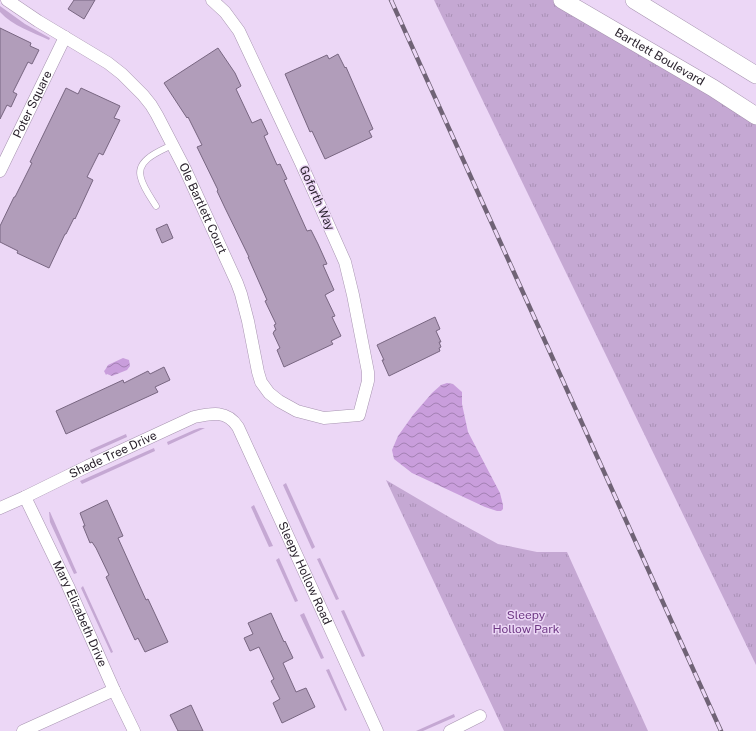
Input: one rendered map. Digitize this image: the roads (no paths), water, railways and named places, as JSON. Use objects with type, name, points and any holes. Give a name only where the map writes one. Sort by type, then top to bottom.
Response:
[{"type":"main road","name":"Bartlett Boulevard","points":[[562,0],[712,88],[756,116]]},
{"type":"main road","points":[[634,0],[756,75]]},
{"type":"street","name":"Ole Bartlett Court","points":[[7,0],[108,63],[131,83],[150,105],[185,169],[237,283],[248,321],[258,372],[269,393],[279,401],[297,411],[324,418],[359,415]]},
{"type":"street","name":"Goforth Way","points":[[212,0],[225,12],[239,31],[301,163],[345,262],[368,372],[368,381],[359,415]]},
{"type":"street","name":"Poter Square","points":[[0,171],[65,37]]},
{"type":"street","name":"Shade Tree Drive","points":[[0,508],[194,417],[207,414],[219,414],[230,417]]},
{"type":"street","name":"Sleepy Hollow Road","points":[[230,417],[238,427],[377,731]]},
{"type":"street","name":"Mary Elizabeth Drive","points":[[25,497],[68,586],[114,690],[134,731]]},
{"type":"street","points":[[23,731],[114,690]]},
{"type":"street","points":[[450,731],[480,716]]},
{"type":"lane","points":[[156,206],[141,179],[140,172],[150,156],[172,145]]},
{"type":"water","points":[[123,358],[129,360],[130,366],[127,370],[112,376],[106,375],[104,371],[108,365]]},
{"type":"water","points":[[447,383],[453,384],[462,392],[462,404],[468,432],[500,493],[503,505],[503,509],[501,511],[485,507],[412,473],[394,459],[392,450],[398,436],[413,415],[432,393],[441,385]]},
{"type":"railway","points":[[391,0],[721,731]]},
{"type":"park label","name":"Sleepy Hollow Park","points":[[526,622]]}]
